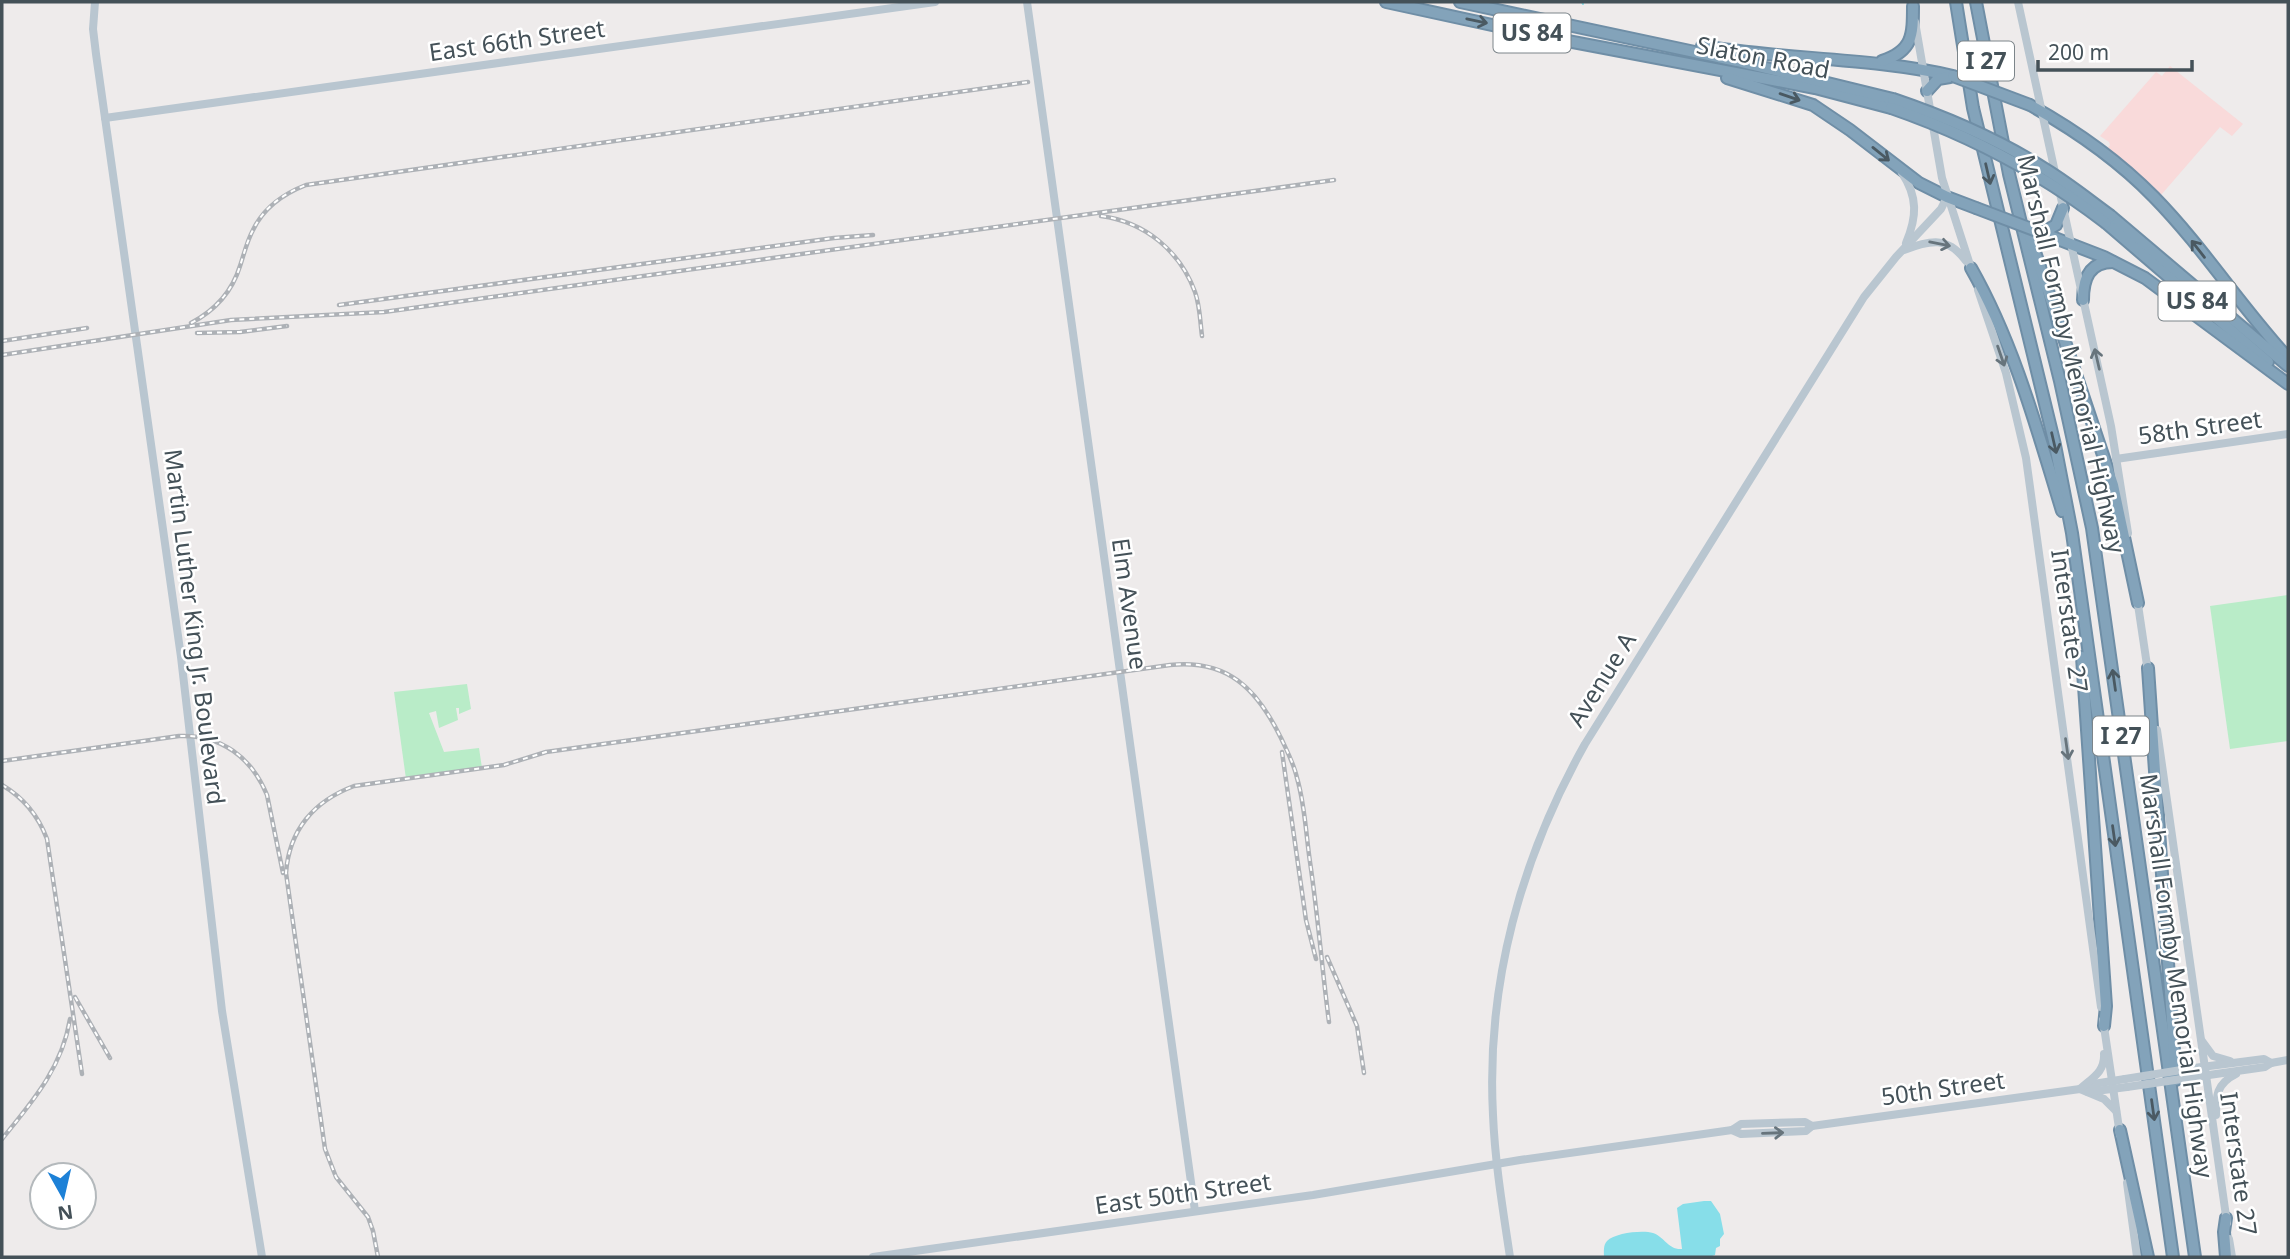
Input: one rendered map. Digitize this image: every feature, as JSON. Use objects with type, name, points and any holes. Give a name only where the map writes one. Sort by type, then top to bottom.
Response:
[{"type":"highway","name":"Slaton Road","points":[[1386,2],[1678,63],[1892,103]]},
{"type":"highway","name":"Slaton Road","points":[[1460,2],[1839,85],[1955,122],[2000,143],[2046,170],[2108,219]]},
{"type":"highway","points":[[1950,2],[1973,108]]},
{"type":"highway","name":"Marshall Formby Memorial Highway","points":[[1956,2],[1973,108],[2055,445],[2076,555],[2173,1257]]},
{"type":"highway","name":"Marshall Formby Memorial Highway","points":[[1976,2],[2020,220],[2060,381],[2092,528],[2194,1257]]},
{"type":"highway","points":[[1876,63],[1893,58],[1909,42],[1913,28],[1912,4]]},
{"type":"highway","points":[[1558,39],[1563,23]]},
{"type":"highway","points":[[1619,35],[1759,55],[1876,63],[1924,70],[1952,76],[2030,105],[2104,152],[2157,199],[2288,358]]},
{"type":"highway","points":[[1678,63],[1813,105],[1900,169],[1947,197],[2117,262],[2158,286],[2240,350],[2288,382]]},
{"type":"highway","points":[[1927,91],[1938,79],[1952,76]]},
{"type":"highway","points":[[2042,233],[2056,225],[2063,208]]},
{"type":"highway","name":"US 84","points":[[2108,219],[2288,366]]},
{"type":"highway","name":"US 84","points":[[2108,219],[2288,382]]},
{"type":"highway","points":[[2020,220],[2033,243],[2113,485],[2138,603]]},
{"type":"highway","points":[[2083,300],[2083,285],[2090,270],[2102,263],[2117,262]]},
{"type":"highway","points":[[1971,268],[1986,294],[2021,379],[2076,555]]},
{"type":"highway","points":[[2078,574],[2106,1006],[2105,1030]]},
{"type":"highway","points":[[2148,668],[2180,1164]]},
{"type":"highway","points":[[2120,1130],[2148,1257]]},
{"type":"highway","points":[[2226,1218],[2226,1257]]},
{"type":"main road","name":"Martin Luther King Jr. Boulevard","points":[[95,2],[94,34],[181,657],[222,1011],[262,1257]]},
{"type":"main road","name":"East 66th Street","points":[[105,118],[935,2]]},
{"type":"main road","name":"Elm Avenue","points":[[1027,2],[1195,1211]]},
{"type":"main road","name":"Interstate 27","points":[[2018,2],[2116,459],[2232,1257]]},
{"type":"main road","name":"Interstate 27","points":[[1912,4],[1937,155],[1947,197],[2006,373],[2026,458],[2137,1257]]},
{"type":"main road","points":[[1900,169],[1910,185],[1915,208],[1912,229],[1901,251]]},
{"type":"main road","name":"Avenue A","points":[[1510,1257],[1497,1164],[1492,1087],[1498,990],[1516,905],[1546,819],[1608,707],[1864,298],[1901,251],[1941,209],[1947,197]]},
{"type":"main road","points":[[1901,251],[1926,242],[1940,242],[1953,247],[1971,268]]},
{"type":"main road","name":"58th Street","points":[[2116,459],[2288,435]]},
{"type":"main road","points":[[2105,1030],[2103,1065],[2083,1089],[2107,1101],[2117,1114]]},
{"type":"main road","points":[[2199,1031],[2205,1047],[2213,1056],[2236,1063]]},
{"type":"main road","name":"50th Street","points":[[1497,1164],[1732,1130],[1741,1124],[1805,1122],[1812,1126],[2195,1073],[2264,1059],[2271,1063]]},
{"type":"main road","name":"50th Street","points":[[2205,1071],[2250,1069],[2288,1060]]},
{"type":"main road","points":[[2215,1139],[2216,1092],[2230,1077],[2250,1069]]},
{"type":"main road","name":"East 50th Street","points":[[873,1257],[1353,1189],[1497,1164]]},
{"type":"shaded area","points":[[2170,66],[2243,124],[2232,136],[2220,127],[2161,195],[2106,150],[2109,142],[2100,136],[2156,72],[2162,76]]},
{"type":"green space","points":[[2288,595],[2288,741],[2230,749],[2210,606]]},
{"type":"green space","points":[[467,684],[471,709],[459,714],[459,708],[456,708],[458,720],[439,728],[436,711],[429,713],[444,752],[479,748],[482,768],[406,779],[394,692]]},
{"type":"water","points":[[1711,1201],[1720,1214],[1724,1234],[1715,1255],[1604,1257],[1607,1241],[1622,1234],[1636,1232],[1653,1233],[1673,1247],[1682,1249],[1677,1208],[1683,1204]]},
{"type":"railway","points":[[191,323],[215,307],[227,292],[237,275],[257,222],[282,197],[306,185],[1028,82]]},
{"type":"railway","points":[[2,355],[231,320],[384,312],[1334,180]]},
{"type":"railway","points":[[1101,216],[1117,219],[1146,232],[1170,252],[1180,264],[1195,292],[1202,336]]},
{"type":"railway","points":[[339,305],[873,235]]},
{"type":"railway","points":[[197,333],[240,332],[287,326]]},
{"type":"railway","points":[[2,341],[87,328]]},
{"type":"railway","points":[[378,1257],[368,1217],[336,1177],[325,1149],[286,873],[292,843],[306,819],[327,800],[354,786],[504,765],[546,752],[1170,665],[1208,667],[1238,681],[1251,692],[1272,721],[1294,768],[1304,809],[1329,1022]]},
{"type":"railway","points":[[2,761],[179,736],[194,736],[221,744],[244,760],[261,782],[267,795],[283,873]]},
{"type":"railway","points":[[1282,752],[1306,920],[1316,959]]},
{"type":"railway","points":[[2,785],[29,808],[47,839],[82,1074]]},
{"type":"railway","points":[[1327,957],[1357,1026],[1364,1073]]},
{"type":"railway","points":[[75,997],[110,1058]]},
{"type":"railway","points":[[2,1139],[35,1098],[53,1069],[70,1019]]}]
